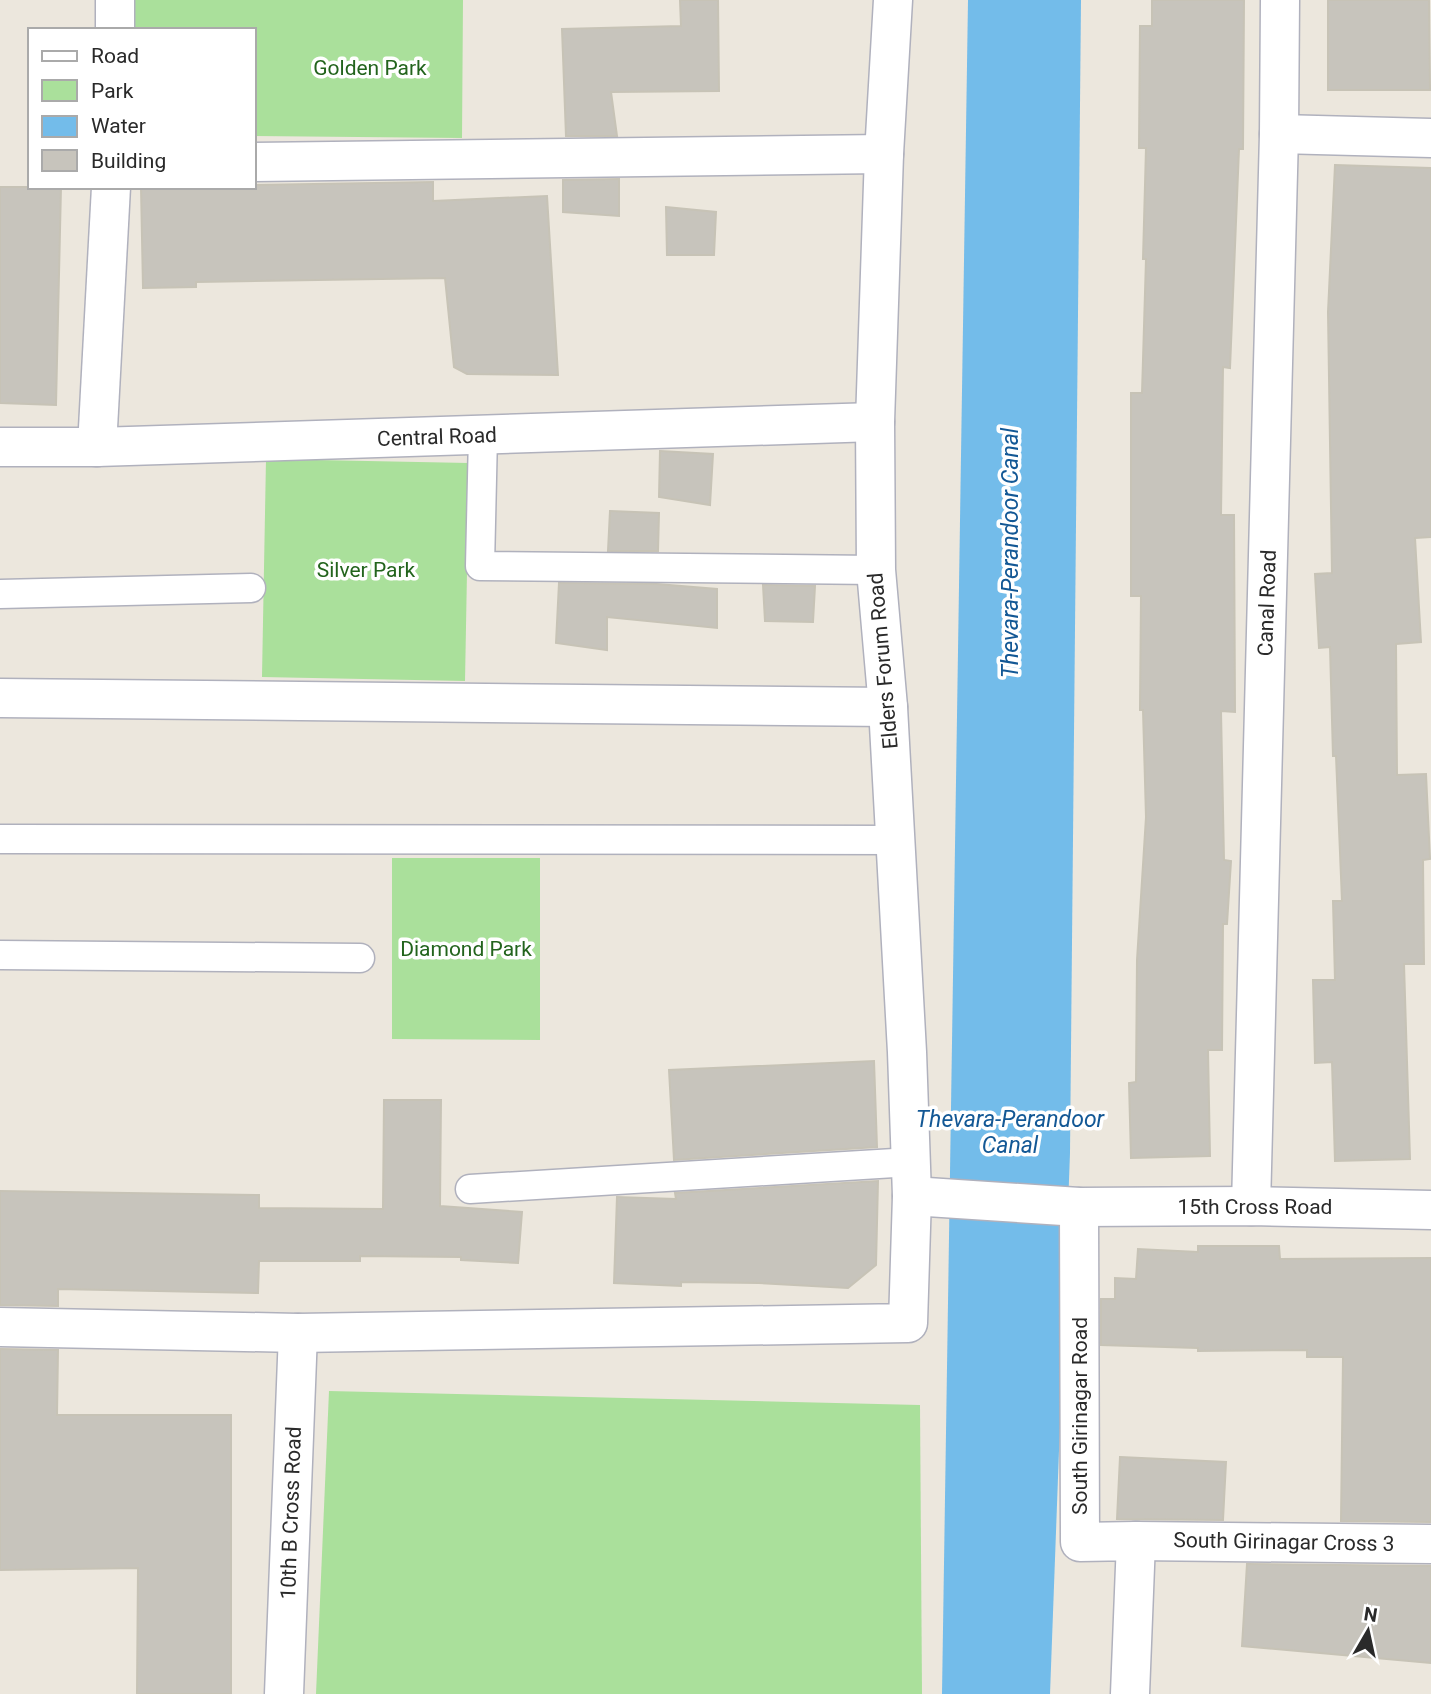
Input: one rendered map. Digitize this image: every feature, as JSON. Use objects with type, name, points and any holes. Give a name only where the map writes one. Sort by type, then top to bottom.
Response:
[{"type":"street","points":[[115,0],[115,28]]},
{"type":"street","name":"Elders Forum Road","points":[[298,1333],[908,1323],[911,1179],[896,840],[876,570],[874,422],[893,0]]},
{"type":"street","name":"Canal Road","points":[[1251,1206],[1279,134],[1280,0]]},
{"type":"street","points":[[1279,134],[1431,138]]},
{"type":"street","points":[[256,162],[884,154]]},
{"type":"street","points":[[97,447],[111,189]]},
{"type":"street","name":"Central Road","points":[[0,447],[97,447],[874,422]]},
{"type":"street","points":[[0,698],[888,707]]},
{"type":"street","name":"15th Cross Road","points":[[911,1179],[1079,1207],[1251,1206],[1431,1210]]},
{"type":"street","name":"South Girinagar Road","points":[[1079,1207],[1080,1542],[1136,1541]]},
{"type":"street","points":[[0,1328],[298,1333]]},
{"type":"street","name":"10th B Cross Road","points":[[284,1694],[298,1333]]},
{"type":"street","points":[[1129,1694],[1136,1541]]},
{"type":"street","name":"South Girinagar Cross 3","points":[[1136,1541],[1431,1544]]},
{"type":"lane","points":[[483,435],[480,566],[876,570]]},
{"type":"lane","points":[[0,594],[251,588]]},
{"type":"lane","points":[[0,839],[896,840]]},
{"type":"lane","points":[[0,955],[360,958]]},
{"type":"lane","points":[[470,1189],[911,1179]]},
{"type":"green space","name":"Golden Park","points":[[135,0],[463,0],[462,138],[256,136],[256,28],[135,28]]},
{"type":"green space","name":"Silver Park","points":[[266,459],[469,463],[465,681],[262,677]]},
{"type":"green space","name":"Diamond Park","points":[[392,858],[540,858],[540,1040],[392,1039]]},
{"type":"green space","points":[[329,1391],[920,1405],[922,1694],[316,1694]]},
{"type":"water","name":"Thevara-Perandoor Canal","points":[[968,0],[1081,0],[1070,1153],[1050,1694],[942,1694]]},
{"type":"building","points":[[680,0],[718,0],[719,91],[611,92],[617,136],[566,136],[562,29],[681,26]]},
{"type":"building","points":[[1152,0],[1244,0],[1243,149],[1239,149],[1230,368],[1223,367],[1221,515],[1234,515],[1235,712],[1221,711],[1224,860],[1231,861],[1227,924],[1223,924],[1222,1050],[1208,1050],[1210,1156],[1131,1158],[1129,1083],[1136,1082],[1137,960],[1146,817],[1143,710],[1140,710],[1141,596],[1131,596],[1131,393],[1142,393],[1146,148],[1139,148],[1140,26],[1152,26]]},
{"type":"building","points":[[1328,0],[1429,0],[1430,90],[1328,90]]},
{"type":"building","points":[[1335,165],[1431,168],[1431,537],[1415,538],[1421,642],[1396,644],[1397,775],[1426,774],[1430,859],[1423,860],[1424,964],[1404,964],[1410,1159],[1335,1161],[1332,1062],[1315,1063],[1313,980],[1335,980],[1333,901],[1342,901],[1336,756],[1333,756],[1330,647],[1319,648],[1315,574],[1332,573],[1328,312]]},
{"type":"building","points":[[619,179],[619,216],[563,212],[563,180]]},
{"type":"building","points":[[433,182],[433,201],[547,196],[558,375],[467,374],[454,367],[445,278],[196,282],[196,287],[143,288],[141,189],[256,189],[256,185]]},
{"type":"building","points":[[0,187],[61,189],[56,405],[0,403]]},
{"type":"building","points":[[666,207],[716,212],[714,255],[667,255]]},
{"type":"building","points":[[660,451],[713,454],[710,505],[659,497]]},
{"type":"building","points":[[610,511],[659,513],[658,551],[608,551]]},
{"type":"building","points":[[559,583],[657,584],[717,589],[717,628],[607,617],[607,650],[556,643]]},
{"type":"building","points":[[763,585],[815,586],[813,622],[765,621]]},
{"type":"building","points":[[874,1061],[877,1147],[674,1160],[669,1070]]},
{"type":"building","points":[[384,1100],[441,1100],[440,1206],[522,1212],[518,1263],[461,1260],[461,1257],[360,1256],[360,1261],[259,1261],[258,1293],[58,1289],[58,1306],[0,1305],[0,1191],[259,1195],[259,1208],[383,1209]]},
{"type":"building","points":[[878,1181],[876,1265],[848,1288],[759,1283],[681,1282],[681,1286],[614,1283],[617,1197],[676,1199],[675,1193]]},
{"type":"building","points":[[1198,1246],[1279,1246],[1280,1259],[1431,1258],[1431,1522],[1341,1521],[1343,1357],[1307,1357],[1307,1350],[1198,1351],[1198,1348],[1101,1345],[1101,1299],[1115,1299],[1115,1278],[1136,1279],[1138,1249],[1198,1252]]},
{"type":"building","points":[[0,1349],[58,1350],[57,1415],[231,1415],[231,1694],[137,1694],[138,1568],[0,1570]]},
{"type":"building","points":[[1120,1457],[1226,1462],[1223,1520],[1117,1519]]},
{"type":"building","points":[[1247,1564],[1431,1566],[1431,1663],[1242,1646]]}]
